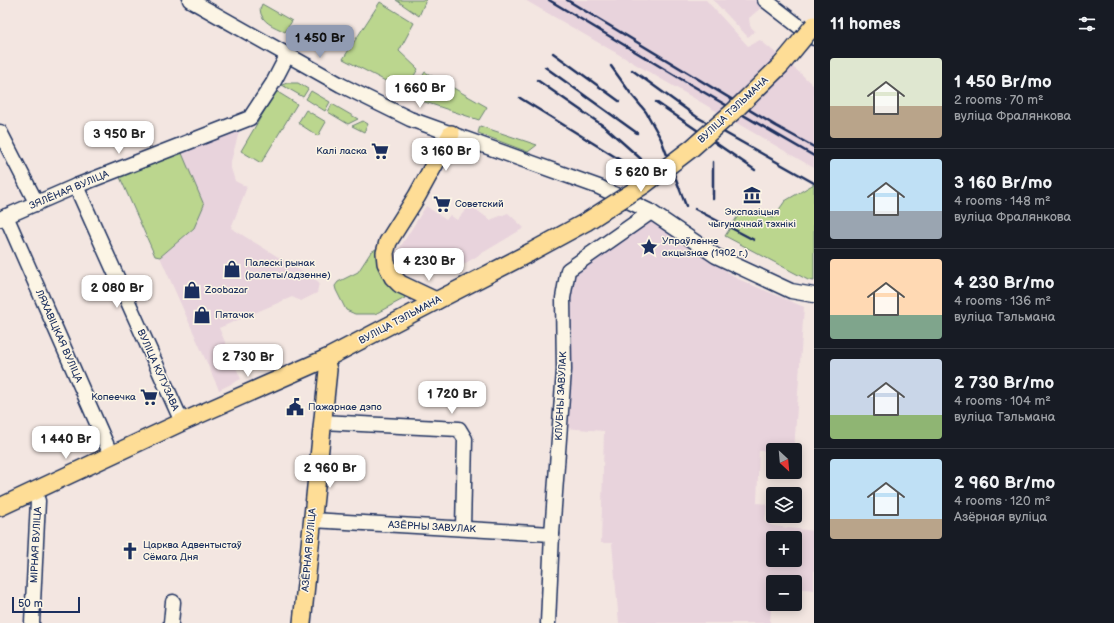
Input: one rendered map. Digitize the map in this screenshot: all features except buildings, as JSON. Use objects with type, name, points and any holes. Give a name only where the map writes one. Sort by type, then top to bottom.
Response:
[{"type":"main road","name":"ВУЛІЦА ТЭЛЬМАНА","points":[[0,507],[182,422],[325,359],[530,253],[586,222],[645,184],[692,148],[735,110],[781,65],[814,25]]},
{"type":"main road","points":[[438,300],[400,284],[393,277],[386,263],[385,253],[388,242],[417,196],[451,134]]},
{"type":"main road","name":"АЗЁРНАЯ ВУЛІЦА","points":[[302,623],[328,370],[325,359]]},
{"type":"street","points":[[190,0],[287,56],[410,119],[599,187],[651,212],[716,256],[791,291],[814,295]]},
{"type":"street","points":[[765,0],[814,38]]},
{"type":"street","name":"ЗЯЛЁНАЯ ВУЛІЦА","points":[[3,218],[76,186],[250,118],[273,82],[287,56]]},
{"type":"street","points":[[0,132],[37,204]]},
{"type":"street","name":"ВУЛІЦА КУТУЗАВА","points":[[76,186],[182,422]]},
{"type":"street","name":"КЛУБНЫ ЗАВУЛАК","points":[[548,623],[552,534],[564,370],[563,298],[568,270],[651,212]]},
{"type":"street","name":"ЛЯХАВІЦКАЯ ВУЛІЦА","points":[[3,218],[111,455]]},
{"type":"street","points":[[322,422],[459,428],[465,439],[463,528]]},
{"type":"street","name":"МІРНАЯ ВУЛІЦА","points":[[32,623],[38,502],[33,491]]},
{"type":"street","name":"АЗЁРНЫ ЗАВУЛАК","points":[[312,520],[552,534]]},
{"type":"street","points":[[171,623],[173,602]]},
{"type":"shaded area","points":[[525,0],[706,0],[748,46],[760,40],[814,86],[814,168]]},
{"type":"shaded area","points":[[713,0],[758,0],[763,6],[749,18],[750,26],[755,31],[748,37]]},
{"type":"shaded area","name":"Палескі рынак (ралеты/адзенне)","points":[[240,128],[230,165],[235,181],[247,187],[231,228],[319,282],[317,293],[301,301],[292,297],[219,328],[241,379],[219,390],[160,257],[194,228],[181,151]]},
{"type":"shaded area","points":[[470,205],[490,220],[508,213],[524,228],[448,272],[429,271],[394,257],[426,206],[446,220],[450,215],[457,220]]},
{"type":"shaded area","points":[[649,217],[738,279],[804,307],[794,443],[766,443],[766,451],[759,451],[757,503],[766,504],[766,523],[773,526],[814,531],[814,590],[802,589],[802,575],[766,575],[766,611],[771,611],[770,623],[619,623],[612,543],[601,543],[604,431],[564,428],[567,318],[575,270]]},
{"type":"green space","points":[[396,0],[426,0],[419,16]]},
{"type":"green space","points":[[380,2],[414,23],[399,51],[418,69],[405,91],[343,59]]},
{"type":"green space","points":[[262,4],[292,21],[285,32],[265,21],[260,9]]},
{"type":"green space","points":[[425,72],[487,107],[479,120],[419,100],[411,95]]},
{"type":"green space","points":[[287,83],[298,83],[308,89],[303,97],[282,85]]},
{"type":"green space","points":[[276,91],[297,104],[261,163],[241,151]]},
{"type":"green space","points":[[311,91],[330,102],[325,111],[306,99]]},
{"type":"green space","points":[[332,104],[358,119],[348,124],[328,112]]},
{"type":"green space","points":[[306,110],[326,122],[318,136],[298,123]]},
{"type":"green space","points":[[363,121],[368,124],[364,132],[352,126]]},
{"type":"green space","points":[[480,126],[537,145],[528,152],[478,133]]},
{"type":"green space","points":[[181,151],[204,205],[194,228],[160,257],[155,256],[119,175]]},
{"type":"green space","points":[[814,184],[814,281],[808,280],[725,236],[741,211],[773,218],[785,201]]},
{"type":"green space","points":[[379,247],[405,298],[375,314],[355,314],[346,310],[335,286],[338,282],[358,272],[371,252]]},
{"type":"railway","points":[[549,0],[814,156]]},
{"type":"railway","points":[[567,0],[776,126],[814,147]]},
{"type":"railway","points":[[553,53],[619,101]]},
{"type":"railway","points":[[611,66],[646,112],[661,139],[686,206]]},
{"type":"railway","points":[[545,67],[637,133]]},
{"type":"railway","points":[[632,70],[697,117],[814,183]]},
{"type":"railway","points":[[537,80],[605,127],[641,159]]},
{"type":"railway","points":[[520,98],[630,166]]},
{"type":"railway","points":[[656,102],[755,170]]},
{"type":"railway","points":[[713,162],[713,199]]},
{"type":"railway","points":[[695,209],[754,240]]},
{"type":"place","name":"Калі ласка","points":[[380,151]]},
{"type":"place","name":"Экспазіцыя чыгуначнай тэхнікі","points":[[752,195]]},
{"type":"place","name":"Советский","points":[[442,204]]},
{"type":"place","name":"Упраўленне акцызнае (1902 г.)","points":[[649,247]]},
{"type":"place","name":"Палескі рынак (ралеты/адзенне)","points":[[232,269]]},
{"type":"place","name":"Zoobazar","points":[[192,290]]},
{"type":"place","name":"Пятачок","points":[[202,315]]},
{"type":"place","name":"Копеечка","points":[[149,397]]},
{"type":"place","name":"Пажарнае дэпо","points":[[295,407]]},
{"type":"place","name":"Царква Адвентыстаў Сёмага Дня","points":[[130,551]]}]
